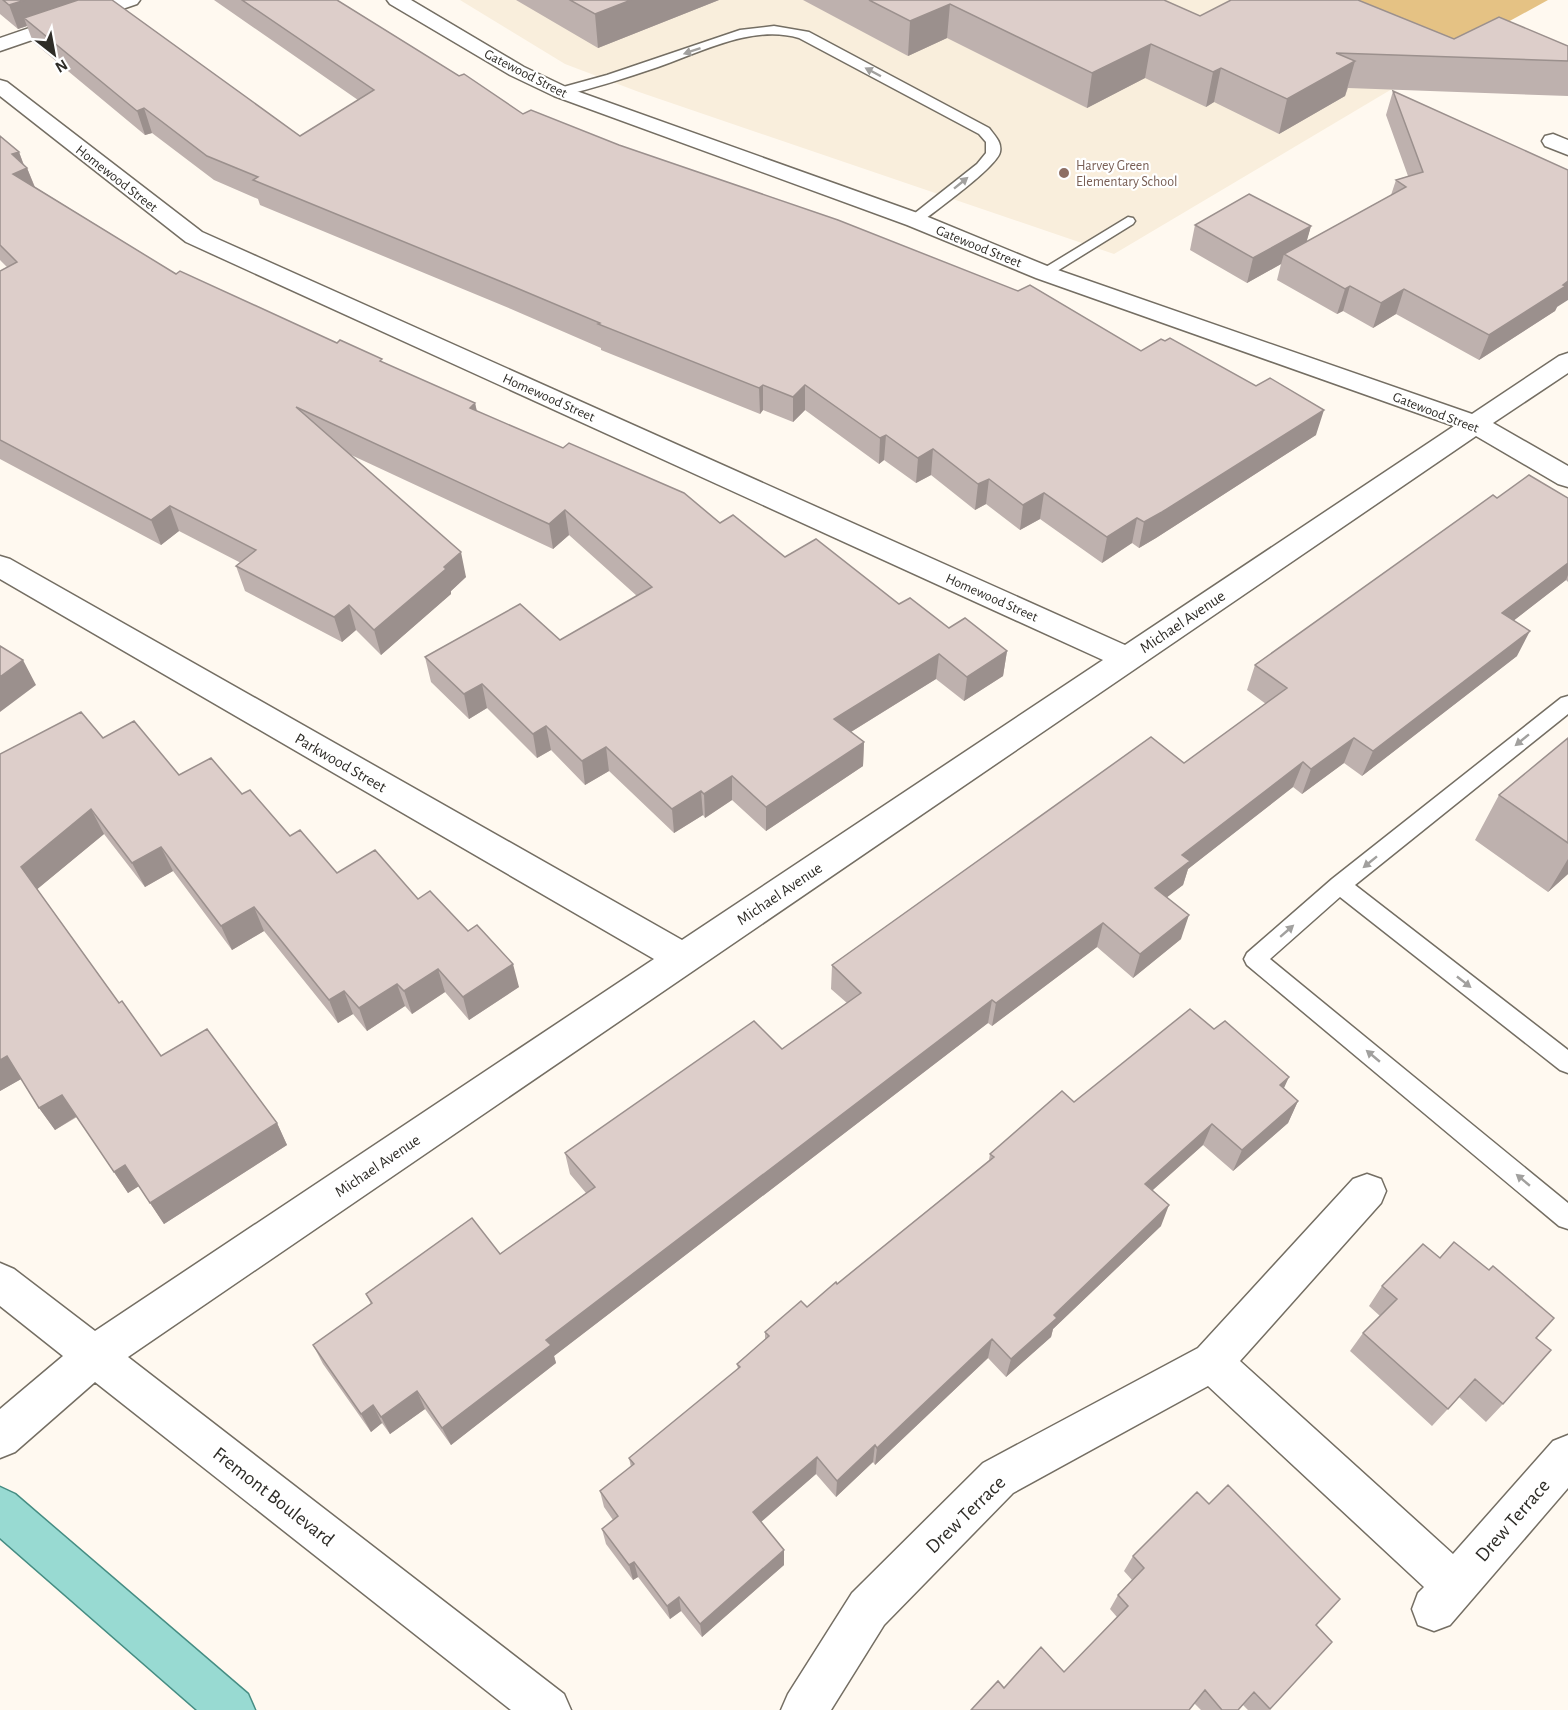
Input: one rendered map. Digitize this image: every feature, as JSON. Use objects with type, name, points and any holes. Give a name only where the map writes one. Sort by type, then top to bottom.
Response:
[{"type":"main road","points":[[0,1509],[232,1710]]},
{"type":"street","points":[[0,45],[130,0]]},
{"type":"street","name":"Gatewood Street","points":[[397,0],[518,71],[561,92],[915,220],[1044,273],[1475,424],[1568,478]]},
{"type":"street","name":"Homewood Street","points":[[0,86],[194,237],[1127,658]]},
{"type":"street","name":"Michael Avenue","points":[[0,1437],[94,1356],[1568,361]]},
{"type":"street","name":"Parkwood Street","points":[[0,566],[683,958]]},
{"type":"street","name":"Drew Terrace","points":[[804,1710],[868,1610],[998,1478],[1212,1362],[1367,1191]]},
{"type":"street","name":"Fremont Boulevard","points":[[0,1282],[548,1710]]},
{"type":"street","name":"Drew Terrace","points":[[1212,1362],[1445,1597],[1568,1456]]},
{"type":"lane","points":[[561,92],[612,78],[745,33],[787,30],[804,35],[984,131],[993,142],[993,154],[982,167],[915,220]]},
{"type":"lane","points":[[1044,273],[1128,221]]},
{"type":"lane","points":[[1568,703],[1340,885],[1255,959],[1568,1218]]},
{"type":"lane","points":[[1340,885],[1568,1064]]},
{"type":"shaded area","name":"Harvey Green Elementary School","points":[[460,0],[1346,0],[1466,45],[1114,254],[639,92],[565,64]]},
{"type":"shaded area","points":[[1350,0],[1548,0],[1466,45]]},
{"type":"building","points":[[3,0],[25,0],[9,5]]},
{"type":"building","points":[[78,0],[112,0],[300,136],[374,90],[242,0],[337,0],[459,76],[464,74],[523,114],[531,110],[619,145],[838,220],[1018,291],[1030,285],[1141,351],[1161,339],[1165,341],[1170,338],[1256,386],[1270,378],[1324,410],[1162,512],[1144,522],[1137,518],[1107,537],[1044,493],[1023,505],[989,479],[978,484],[933,449],[918,458],[886,435],[880,438],[805,385],[793,397],[763,385],[759,388],[598,324],[600,323],[253,180],[258,177],[207,156],[144,108],[137,111],[24,18]]},
{"type":"building","points":[[570,0],[631,0],[595,14]]},
{"type":"building","points":[[869,0],[1164,0],[1200,16],[1231,0],[1358,0],[1454,39],[1499,17],[1568,46],[1568,61],[1336,53],[1355,61],[1287,99],[1221,68],[1213,72],[1151,44],[1092,73],[950,4],[910,21]]},
{"type":"building","points":[[1393,91],[1568,170],[1568,281],[1563,285],[1566,286],[1489,335],[1404,289],[1381,303],[1350,286],[1345,289],[1284,254],[1406,187],[1396,180],[1423,172]]},
{"type":"building","points":[[0,136],[19,152],[12,154],[27,168],[13,174],[176,274],[180,271],[337,343],[340,340],[382,359],[380,361],[475,403],[470,408],[563,448],[569,443],[684,493],[720,523],[733,515],[785,557],[816,539],[899,604],[910,598],[949,628],[965,618],[1007,651],[967,677],[939,654],[834,719],[864,742],[766,807],[732,776],[704,794],[701,791],[672,809],[606,747],[582,761],[546,726],[533,734],[482,684],[464,694],[425,657],[520,604],[560,640],[652,587],[565,510],[549,524],[296,407],[461,552],[444,567],[446,569],[374,630],[349,605],[334,617],[236,566],[256,550],[170,506],[151,520],[0,440],[0,271],[17,262],[0,245]]},
{"type":"building","points":[[1249,194],[1311,226],[1253,258],[1195,225]]},
{"type":"building","points":[[1529,475],[1568,498],[1568,563],[1502,613],[1530,631],[1373,751],[1354,738],[1311,769],[1303,762],[1182,855],[1190,861],[1155,888],[1189,915],[1140,954],[1103,923],[996,1003],[992,1000],[546,1340],[551,1345],[442,1428],[417,1391],[381,1417],[373,1405],[361,1414],[313,1345],[372,1303],[366,1294],[472,1218],[500,1254],[595,1187],[565,1153],[754,1021],[782,1049],[861,993],[832,965],[1151,737],[1184,763],[1287,688],[1255,665],[1493,495],[1497,498]]},
{"type":"building","points":[[0,646],[23,660],[0,677]]},
{"type":"building","points":[[81,712],[103,738],[134,721],[179,775],[211,758],[242,794],[250,790],[290,836],[300,830],[337,873],[375,850],[418,899],[430,891],[468,931],[477,925],[513,964],[463,997],[438,969],[404,991],[397,984],[359,1008],[344,991],[329,1000],[254,907],[221,926],[161,847],[132,863],[91,809],[21,867],[119,1003],[122,1001],[161,1056],[207,1029],[277,1123],[150,1203],[125,1165],[114,1172],[62,1095],[39,1108],[7,1056],[0,1060],[0,754]]},
{"type":"building","points":[[1568,738],[1568,843],[1499,795]]},
{"type":"building","points":[[1190,1009],[1214,1029],[1225,1021],[1289,1077],[1280,1085],[1298,1101],[1242,1150],[1212,1124],[1145,1184],[1169,1205],[1054,1315],[1057,1318],[1011,1359],[992,1339],[877,1448],[875,1445],[837,1481],[817,1457],[753,1512],[784,1550],[700,1624],[679,1597],[667,1606],[634,1562],[629,1565],[602,1529],[618,1516],[600,1491],[634,1464],[629,1458],[740,1367],[737,1364],[769,1336],[765,1332],[801,1301],[807,1307],[836,1282],[837,1284],[994,1157],[990,1154],[1062,1091],[1074,1102]]},
{"type":"building","points":[[1454,1242],[1489,1270],[1493,1266],[1554,1318],[1536,1338],[1551,1350],[1503,1404],[1475,1379],[1448,1409],[1363,1333],[1397,1299],[1382,1286],[1423,1244],[1440,1258]]},
{"type":"building","points":[[1228,1485],[1340,1599],[1316,1625],[1332,1642],[1270,1709],[1254,1692],[1238,1710],[1222,1710],[1205,1690],[1189,1710],[971,1710],[998,1681],[1004,1688],[1041,1647],[1064,1672],[1128,1606],[1118,1595],[1144,1568],[1133,1556],[1197,1492],[1209,1504]]},
{"type":"place","name":"Harvey Green Elementary School","points":[[1064,173]]}]
